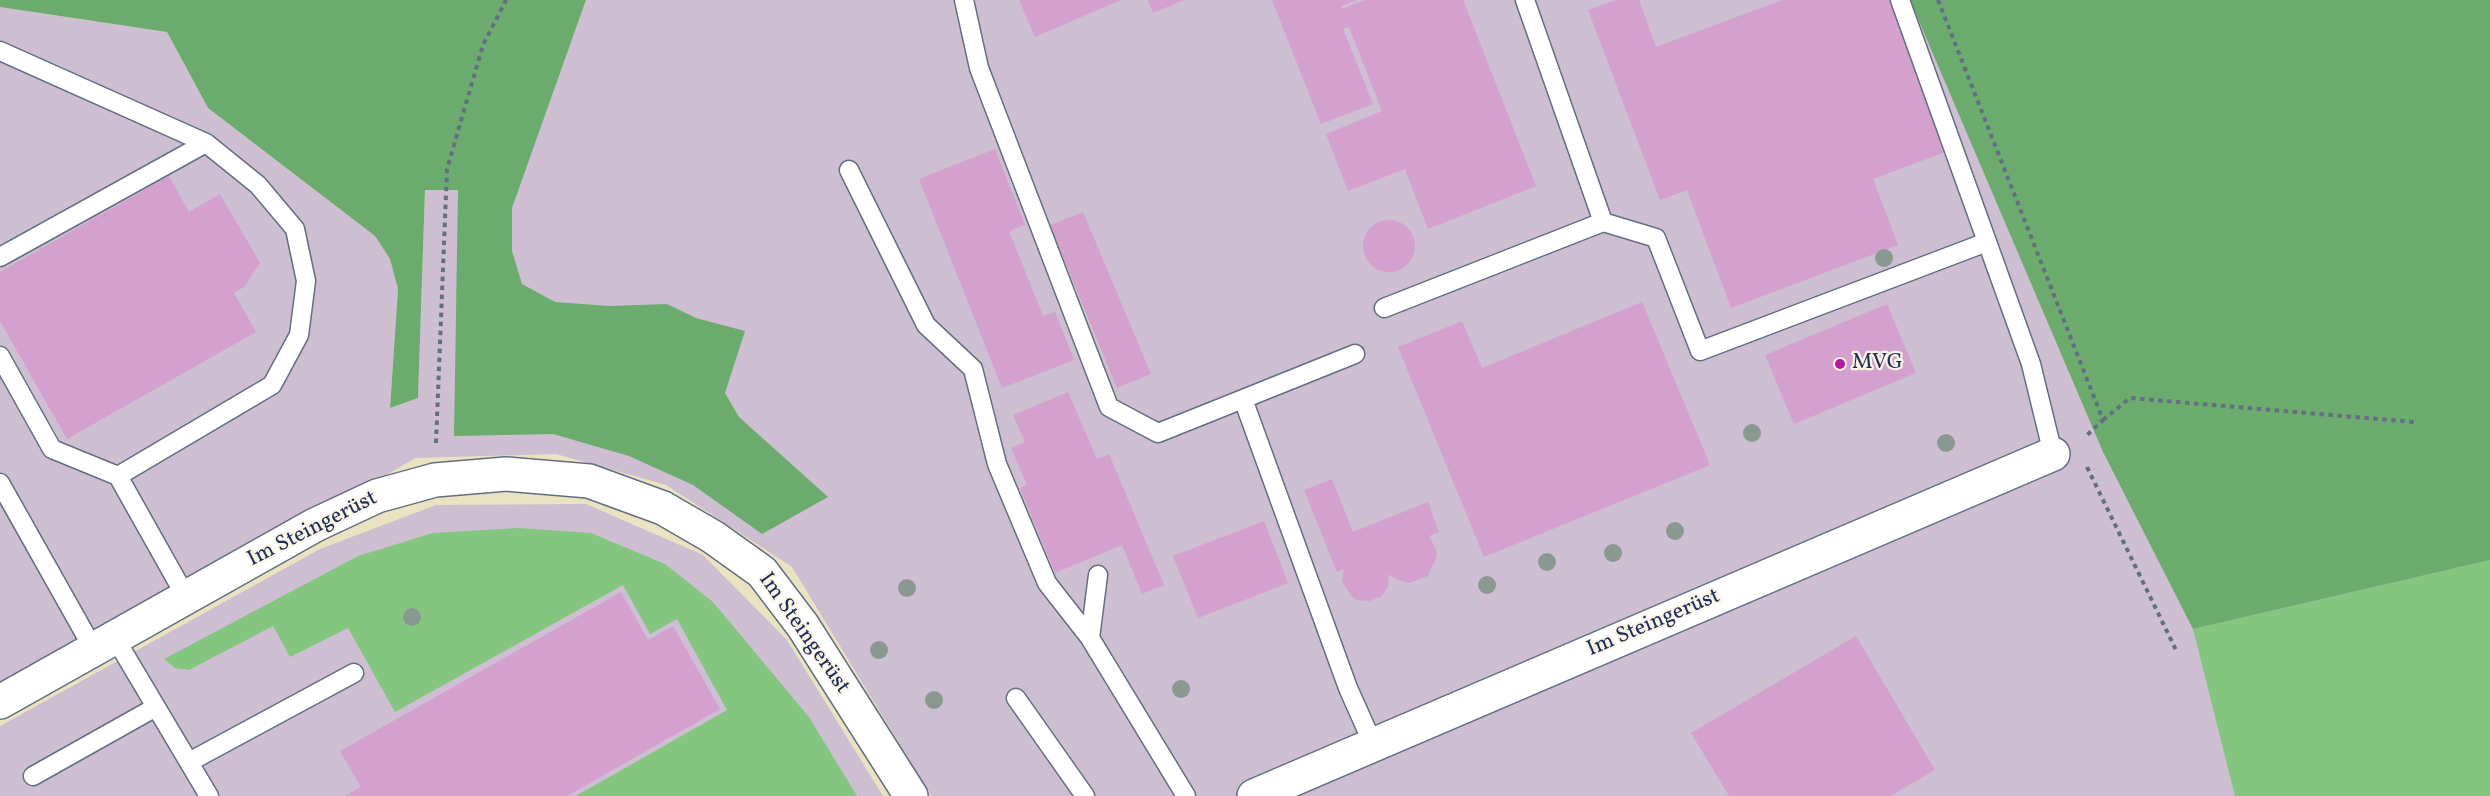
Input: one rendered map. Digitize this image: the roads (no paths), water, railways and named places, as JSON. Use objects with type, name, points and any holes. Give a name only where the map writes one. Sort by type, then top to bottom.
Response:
[{"type":"street","name":"Im Steingerüst","points":[[1254,796],[2065,449]]},
{"type":"street","name":"Im Steingerüst","points":[[0,702],[315,525],[377,496],[435,480],[506,474],[589,481],[663,508],[713,537],[762,572],[803,626],[911,796]]},
{"type":"lane","points":[[964,0],[979,68],[1109,407],[1158,433],[1355,354]]},
{"type":"lane","points":[[1525,0],[1603,222]]},
{"type":"lane","points":[[1900,0],[2031,364],[2065,449]]},
{"type":"lane","points":[[0,51],[206,143],[258,185],[295,229],[306,280],[299,335],[272,385],[118,476]]},
{"type":"lane","points":[[0,257],[206,143]]},
{"type":"lane","points":[[849,170],[926,325],[973,369],[997,464],[1047,583],[1090,638],[1186,796]]},
{"type":"lane","points":[[1384,308],[1603,222],[1656,238],[1700,351],[1987,242]]},
{"type":"lane","points":[[0,356],[52,448],[118,476],[186,597]]},
{"type":"lane","points":[[1243,399],[1348,688],[1373,744]]},
{"type":"lane","points":[[0,483],[104,644],[156,707],[209,796]]},
{"type":"lane","points":[[1090,638],[1098,575]]},
{"type":"lane","points":[[189,762],[354,673]]},
{"type":"lane","points":[[1016,698],[1085,796]]},
{"type":"lane","points":[[33,776],[156,707]]},
{"type":"place","name":"MVG","points":[[1840,364]]}]
